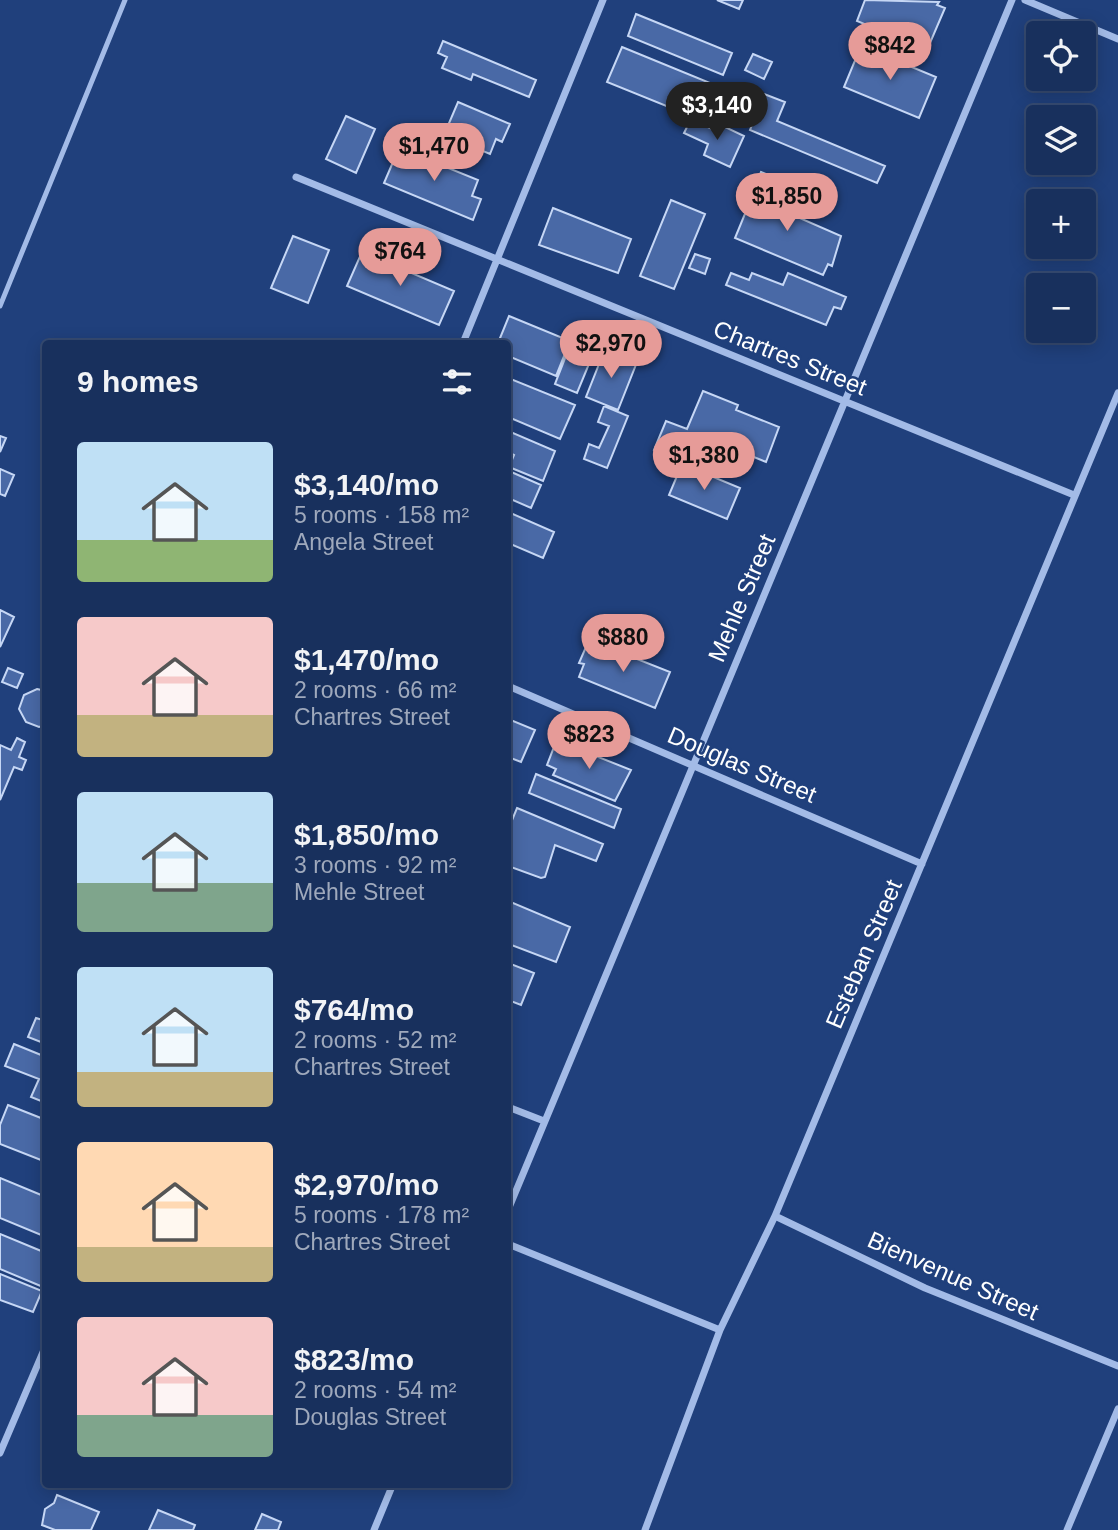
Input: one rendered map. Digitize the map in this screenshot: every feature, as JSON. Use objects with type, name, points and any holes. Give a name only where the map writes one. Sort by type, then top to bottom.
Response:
[{"type":"street","points":[[464,340],[603,0]]},
{"type":"street","name":"Mehle Street","points":[[511,1203],[1012,0]]},
{"type":"street","points":[[1025,0],[1118,39]]},
{"type":"street","name":"Chartres Street","points":[[296,177],[1074,495]]},
{"type":"street","name":"Esteban Street","points":[[645,1530],[720,1329],[775,1216],[1118,393]]},
{"type":"street","name":"Douglas Street","points":[[511,687],[922,864]]},
{"type":"street","points":[[511,1108],[544,1121]]},
{"type":"street","name":"Bienvenue Street","points":[[775,1216],[925,1288],[1118,1366]]},
{"type":"street","points":[[511,1245],[720,1329]]},
{"type":"street","points":[[0,1453],[42,1355]]},
{"type":"street","points":[[1067,1530],[1118,1409]]},
{"type":"street","points":[[374,1530],[391,1488]]},
{"type":"lane","points":[[0,306],[125,0]]},
{"type":"building","points":[[717,0],[743,0],[739,9]]},
{"type":"building","points":[[865,0],[939,2],[937,5],[945,8],[927,50],[857,21]]},
{"type":"building","points":[[636,14],[732,53],[723,75],[628,36]]},
{"type":"building","points":[[443,41],[536,80],[529,97],[473,74],[471,80],[442,68],[447,57],[438,53]]},
{"type":"building","points":[[861,46],[936,77],[919,118],[844,87]]},
{"type":"building","points":[[622,47],[710,83],[696,118],[607,82]]},
{"type":"building","points":[[753,54],[772,62],[764,79],[745,70]]},
{"type":"building","points":[[764,94],[785,102],[777,121],[885,166],[877,183],[750,130]]},
{"type":"building","points":[[458,102],[510,124],[502,142],[496,139],[490,154],[444,135]]},
{"type":"building","points":[[346,116],[375,129],[356,173],[326,159]]},
{"type":"building","points":[[691,119],[718,132],[721,125],[744,136],[730,167],[704,155],[708,144],[684,133]]},
{"type":"building","points":[[399,148],[478,180],[472,196],[481,199],[473,220],[384,183]]},
{"type":"building","points":[[761,172],[806,191],[802,201],[757,181]]},
{"type":"building","points":[[756,187],[800,205],[795,216],[841,236],[832,266],[828,264],[823,275],[735,238]]},
{"type":"building","points":[[671,200],[705,214],[674,289],[640,276]]},
{"type":"building","points":[[553,208],[631,239],[618,273],[539,245]]},
{"type":"building","points":[[293,236],[329,250],[308,303],[271,288]]},
{"type":"building","points":[[362,252],[454,291],[439,325],[347,286]]},
{"type":"building","points":[[695,254],[710,259],[705,274],[689,268]]},
{"type":"building","points":[[731,273],[749,280],[752,273],[783,285],[788,273],[846,297],[841,309],[834,307],[826,325],[726,285]]},
{"type":"building","points":[[509,316],[570,341],[556,376],[511,357],[511,340],[499,340]]},
{"type":"building","points":[[573,338],[596,347],[577,393],[555,384]]},
{"type":"building","points":[[605,349],[637,362],[618,410],[586,397]]},
{"type":"building","points":[[511,379],[575,405],[560,439],[511,418]]},
{"type":"building","points":[[703,391],[738,405],[736,410],[779,427],[766,462],[722,444],[720,449],[703,442],[693,466],[654,450],[666,421],[687,429]]},
{"type":"building","points":[[604,406],[628,416],[607,468],[584,459],[589,444],[599,448],[609,426],[598,422]]},
{"type":"building","points":[[511,432],[555,451],[543,481],[511,468],[514,455],[511,454]]},
{"type":"building","points":[[0,436],[6,438],[0,452]]},
{"type":"building","points":[[682,464],[740,488],[727,519],[669,495]]},
{"type":"building","points":[[0,469],[14,475],[5,496],[0,494]]},
{"type":"building","points":[[511,472],[541,485],[531,508],[511,499]]},
{"type":"building","points":[[511,513],[554,532],[543,558],[511,544]]},
{"type":"building","points":[[0,610],[14,617],[0,647]]},
{"type":"building","points":[[589,640],[670,672],[655,708],[579,677],[584,664],[579,663]]},
{"type":"building","points":[[8,668],[23,674],[17,688],[2,682]]},
{"type":"building","points":[[37,689],[42,690],[42,726],[26,722],[19,709],[24,695]]},
{"type":"building","points":[[511,720],[535,730],[521,762],[511,758]]},
{"type":"building","points":[[17,738],[25,742],[19,757],[26,760],[22,770],[14,767],[0,800],[0,745],[11,750]]},
{"type":"building","points":[[563,743],[631,770],[615,801],[553,775],[556,769],[547,765],[554,747],[560,750]]},
{"type":"building","points":[[536,774],[621,809],[614,828],[529,793]]},
{"type":"building","points":[[517,808],[603,844],[596,861],[555,845],[545,877],[541,878],[511,867],[511,823]]},
{"type":"building","points":[[511,902],[570,927],[556,962],[511,945]]},
{"type":"building","points":[[511,964],[534,973],[521,1005],[511,1001]]},
{"type":"building","points":[[36,1018],[42,1020],[42,1042],[28,1037]]},
{"type":"building","points":[[14,1044],[42,1055],[42,1101],[31,1097],[39,1079],[5,1066]]},
{"type":"building","points":[[8,1105],[42,1118],[42,1160],[0,1144],[0,1125]]},
{"type":"building","points":[[0,1178],[42,1195],[42,1235],[0,1218]]},
{"type":"building","points":[[0,1234],[42,1251],[42,1287],[0,1269]]},
{"type":"building","points":[[0,1274],[42,1291],[33,1312],[0,1300]]},
{"type":"building","points":[[57,1495],[99,1512],[91,1530],[55,1530],[42,1525],[45,1509],[54,1503]]},
{"type":"building","points":[[158,1510],[195,1525],[193,1530],[149,1530]]},
{"type":"building","points":[[262,1514],[281,1522],[278,1530],[255,1530]]}]
